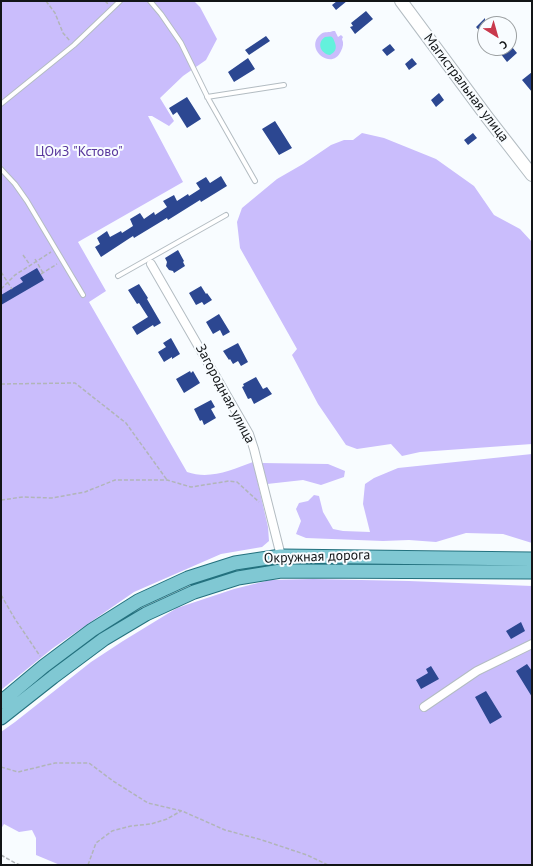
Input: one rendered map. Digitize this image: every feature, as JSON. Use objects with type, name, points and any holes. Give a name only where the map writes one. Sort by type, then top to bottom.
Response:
[{"type":"main road","name":"Магистральная улица","points":[[401,1],[532,175]]},
{"type":"main road","name":"Окружная дорога","points":[[1,702],[46,664],[92,630],[138,601],[188,578],[235,563],[281,556],[532,559]]},
{"type":"main road","name":"Окружная дорога","points":[[1,718],[53,677],[104,640],[146,614],[194,592],[238,578],[282,571],[532,572]]},
{"type":"street","name":"Загородная улица","points":[[150,262],[249,434],[281,556]]},
{"type":"street","points":[[424,707],[477,671],[532,644]]},
{"type":"lane","points":[[1,104],[74,45],[120,1]]},
{"type":"lane","points":[[150,1],[181,43],[207,97],[255,181]]},
{"type":"lane","points":[[207,97],[284,85]]},
{"type":"lane","points":[[1,169],[19,190],[83,295]]},
{"type":"lane","points":[[118,276],[150,262],[226,215]]},
{"type":"path","points":[[46,1],[55,13],[63,33],[74,45]]},
{"type":"path","points":[[1,289],[15,275],[56,249]]},
{"type":"path","points":[[24,254],[30,266]]},
{"type":"path","points":[[35,259],[42,273],[62,260]]},
{"type":"path","points":[[1,272],[12,289]]},
{"type":"path","points":[[1,384],[75,383],[126,423],[167,480]]},
{"type":"path","points":[[1,500],[23,497],[52,498],[85,492],[115,480],[167,480],[191,487],[229,481],[237,482],[271,514]]},
{"type":"path","points":[[1,595],[15,619],[46,664]]},
{"type":"path","points":[[1,767],[18,772],[55,763],[89,764],[148,803],[182,811],[225,830],[262,840],[307,855],[328,865]]},
{"type":"path","points":[[88,865],[96,843],[112,831],[131,826],[151,824],[167,819],[182,811]]},
{"type":"path","points":[[1,855],[21,865]]},
{"type":"green space","name":"ЦОиЗ \"Кстово\"","points":[[1,1],[194,1],[200,7],[217,39],[206,60],[183,76],[160,98],[174,121],[169,126],[152,116],[148,116],[183,182],[78,242],[106,291],[89,302],[187,472],[204,475],[220,473],[253,462],[268,527],[269,541],[262,547],[221,554],[134,592],[53,648],[1,690]]},
{"type":"green space","points":[[335,31],[338,37],[341,35],[343,37],[343,46],[337,57],[326,59],[317,51],[315,46],[316,40],[322,33]]},
{"type":"green space","points":[[362,133],[384,138],[436,159],[474,186],[494,215],[520,229],[532,242],[532,444],[420,452],[402,456],[391,444],[357,449],[346,445],[318,404],[292,355],[297,349],[240,248],[237,222],[242,208],[277,179],[331,145],[344,140],[353,140]]},
{"type":"green space","points":[[532,454],[532,543],[503,534],[466,533],[436,542],[306,538],[296,534],[301,521],[296,509],[299,503],[308,501],[314,495],[319,496],[323,512],[333,529],[370,532],[363,504],[365,484],[374,478],[398,468]]},
{"type":"green space","points":[[262,463],[328,464],[345,471],[344,477],[321,485],[303,480],[267,484]]},
{"type":"green space","points":[[313,579],[532,586],[532,865],[60,865],[36,855],[36,838],[32,830],[19,832],[4,824],[1,829],[1,732],[91,662],[177,608],[234,589],[270,580]]},
{"type":"shaded area","points":[[325,37],[332,37],[334,39],[336,47],[330,55],[324,53],[320,45],[322,39]]},
{"type":"building","points":[[337,1],[347,1],[336,10],[332,5]]},
{"type":"building","points":[[366,11],[373,19],[355,34],[350,27],[353,26],[351,23]]},
{"type":"building","points":[[266,36],[270,41],[249,55],[245,50]]},
{"type":"building","points":[[390,44],[395,50],[387,56],[382,50]]},
{"type":"building","points":[[502,56],[514,56],[507,62]]},
{"type":"building","points":[[248,58],[255,69],[234,82],[228,72]]},
{"type":"building","points":[[412,58],[417,64],[409,70],[405,64]]},
{"type":"building","points":[[532,72],[532,92],[522,80]]},
{"type":"building","points":[[439,93],[444,100],[436,107],[431,100]]},
{"type":"building","points":[[187,97],[201,119],[187,128],[177,112],[173,115],[169,108]]},
{"type":"building","points":[[275,121],[292,148],[279,155],[262,129]]},
{"type":"building","points":[[473,133],[477,138],[468,145],[464,140]]},
{"type":"building","points":[[221,176],[227,186],[201,202],[200,200],[168,220],[167,218],[134,238],[133,236],[101,257],[95,247],[100,244],[97,238],[107,231],[110,237],[121,231],[122,233],[133,226],[130,219],[140,213],[144,219],[154,212],[155,215],[167,207],[163,201],[174,195],[177,201],[188,194],[189,196],[200,189],[196,183],[206,177],[210,183]]},
{"type":"building","points":[[178,250],[185,266],[174,273],[166,266],[167,262],[165,258]]},
{"type":"building","points":[[37,268],[44,280],[1,305],[1,295],[23,282],[20,278]]},
{"type":"building","points":[[139,284],[161,323],[154,327],[153,325],[137,335],[132,327],[148,317],[128,290]]},
{"type":"building","points":[[201,286],[212,300],[204,305],[202,302],[196,305],[189,293]]},
{"type":"building","points":[[219,314],[230,332],[223,336],[220,330],[213,334],[206,322]]},
{"type":"building","points":[[171,338],[180,354],[164,362],[158,352],[166,347],[163,343]]},
{"type":"building","points":[[238,343],[248,362],[241,366],[238,361],[233,364],[223,351]]},
{"type":"building","points":[[190,371],[191,373],[193,371],[200,383],[184,393],[176,379]]},
{"type":"building","points":[[256,377],[263,389],[267,387],[272,394],[254,404],[251,398],[248,399],[242,387],[244,386],[243,384]]},
{"type":"building","points":[[211,400],[215,407],[211,409],[216,418],[204,425],[202,420],[200,421],[194,409]]},
{"type":"building","points":[[521,622],[525,631],[511,639],[506,631]]},
{"type":"building","points":[[527,664],[532,671],[532,697],[516,671]]},
{"type":"building","points":[[431,666],[439,679],[421,689],[416,680],[428,673],[426,669]]},
{"type":"building","points":[[486,691],[502,717],[490,724],[475,697]]}]
